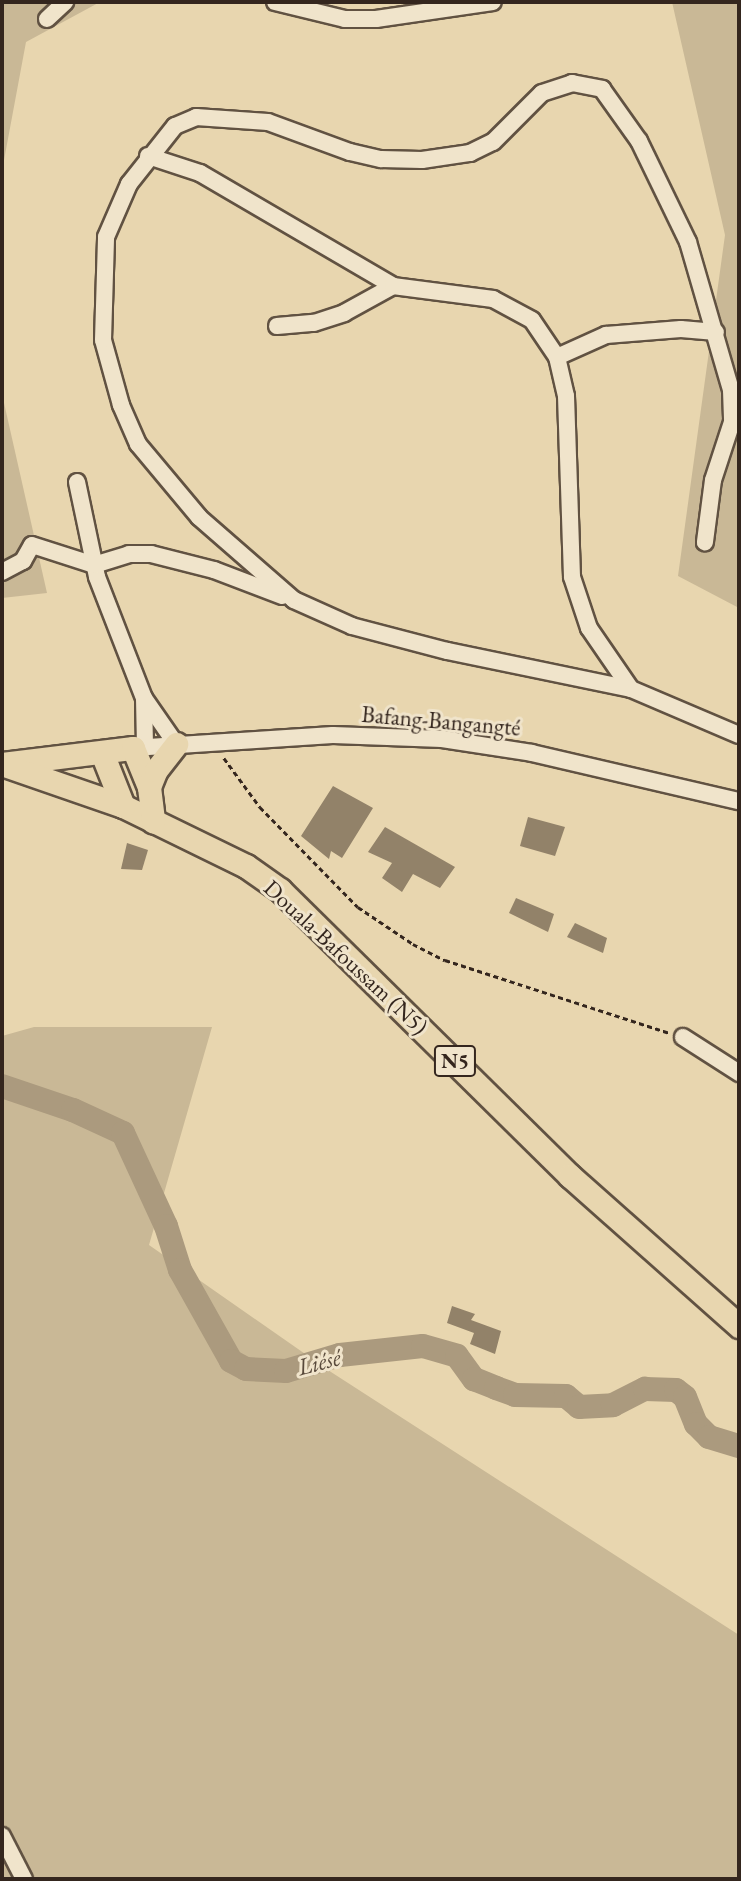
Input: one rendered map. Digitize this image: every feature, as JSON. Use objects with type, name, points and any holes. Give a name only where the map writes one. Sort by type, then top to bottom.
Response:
[{"type":"highway","points":[[149,787],[156,769],[176,744]]},
{"type":"highway","points":[[2,764],[139,747],[149,787],[153,822]]},
{"type":"highway","points":[[102,753],[124,807]]},
{"type":"highway","name":"Douala-Bafoussam (N5)","points":[[2,764],[124,807],[246,866],[280,890],[570,1176],[739,1326]]},
{"type":"street","points":[[47,19],[65,2]]},
{"type":"street","points":[[275,2],[345,19],[376,19],[494,2]]},
{"type":"street","points":[[294,600],[199,517],[138,444],[121,405],[103,340],[106,237],[111,219],[148,156],[175,125],[196,117],[268,122],[382,159],[453,157],[493,142],[542,93],[572,83],[588,84],[602,89],[639,141],[688,242],[716,332],[733,406],[729,440],[709,500],[705,542]]},
{"type":"street","points":[[148,156],[209,178],[393,286],[493,299],[532,320],[557,357],[570,416],[575,593],[598,644],[631,689]]},
{"type":"street","points":[[277,326],[314,323],[344,313],[393,286]]},
{"type":"street","points":[[557,357],[606,335],[681,329],[716,332]]},
{"type":"street","points":[[78,482],[91,532],[94,565],[144,698],[176,744]]},
{"type":"street","points":[[2,572],[23,561],[32,545],[94,565],[129,554],[151,554],[214,570],[383,636],[631,689],[739,735]]},
{"type":"street","points":[[139,747],[144,698]]},
{"type":"street","name":"Bafang-Bangangté","points":[[139,747],[210,740],[333,735],[442,739],[532,753],[739,801]]},
{"type":"street","points":[[683,1037],[739,1073]]},
{"type":"street","points":[[2,1836],[24,1879]]},
{"type":"path","points":[[210,740],[260,807],[358,907],[413,944],[445,960],[520,980],[683,1037]]},
{"type":"shaded area","points":[[2,2],[100,2],[26,42],[2,171]]},
{"type":"shaded area","points":[[672,2],[739,2],[739,608],[678,576],[725,235]]},
{"type":"shaded area","points":[[2,394],[47,593],[2,598]]},
{"type":"shaded area","points":[[34,1027],[212,1027],[149,1245],[331,1372],[739,1635],[739,1879],[2,1879],[2,1036]]},
{"type":"building","points":[[333,786],[373,808],[342,858],[331,851],[329,859],[301,836]]},
{"type":"building","points":[[528,817],[565,827],[555,856],[520,846]]},
{"type":"building","points":[[385,827],[455,867],[440,888],[413,874],[402,892],[382,878],[392,863],[368,852]]},
{"type":"building","points":[[127,843],[148,850],[142,870],[121,869]]},
{"type":"building","points":[[516,898],[554,914],[548,932],[509,913]]},
{"type":"building","points":[[575,923],[607,938],[603,953],[567,937]]},
{"type":"building","points":[[452,1306],[475,1314],[471,1320],[501,1331],[495,1354],[470,1344],[474,1333],[447,1323]]},
{"type":"waterway","name":"Liésé","points":[[2,1086],[73,1110],[123,1133],[166,1226],[180,1270],[231,1361],[246,1369],[286,1371],[340,1355],[423,1346],[457,1356],[474,1379],[496,1388],[515,1395],[566,1396],[579,1407],[613,1405],[645,1389],[676,1390],[685,1397],[696,1424],[709,1437],[739,1446]]}]
